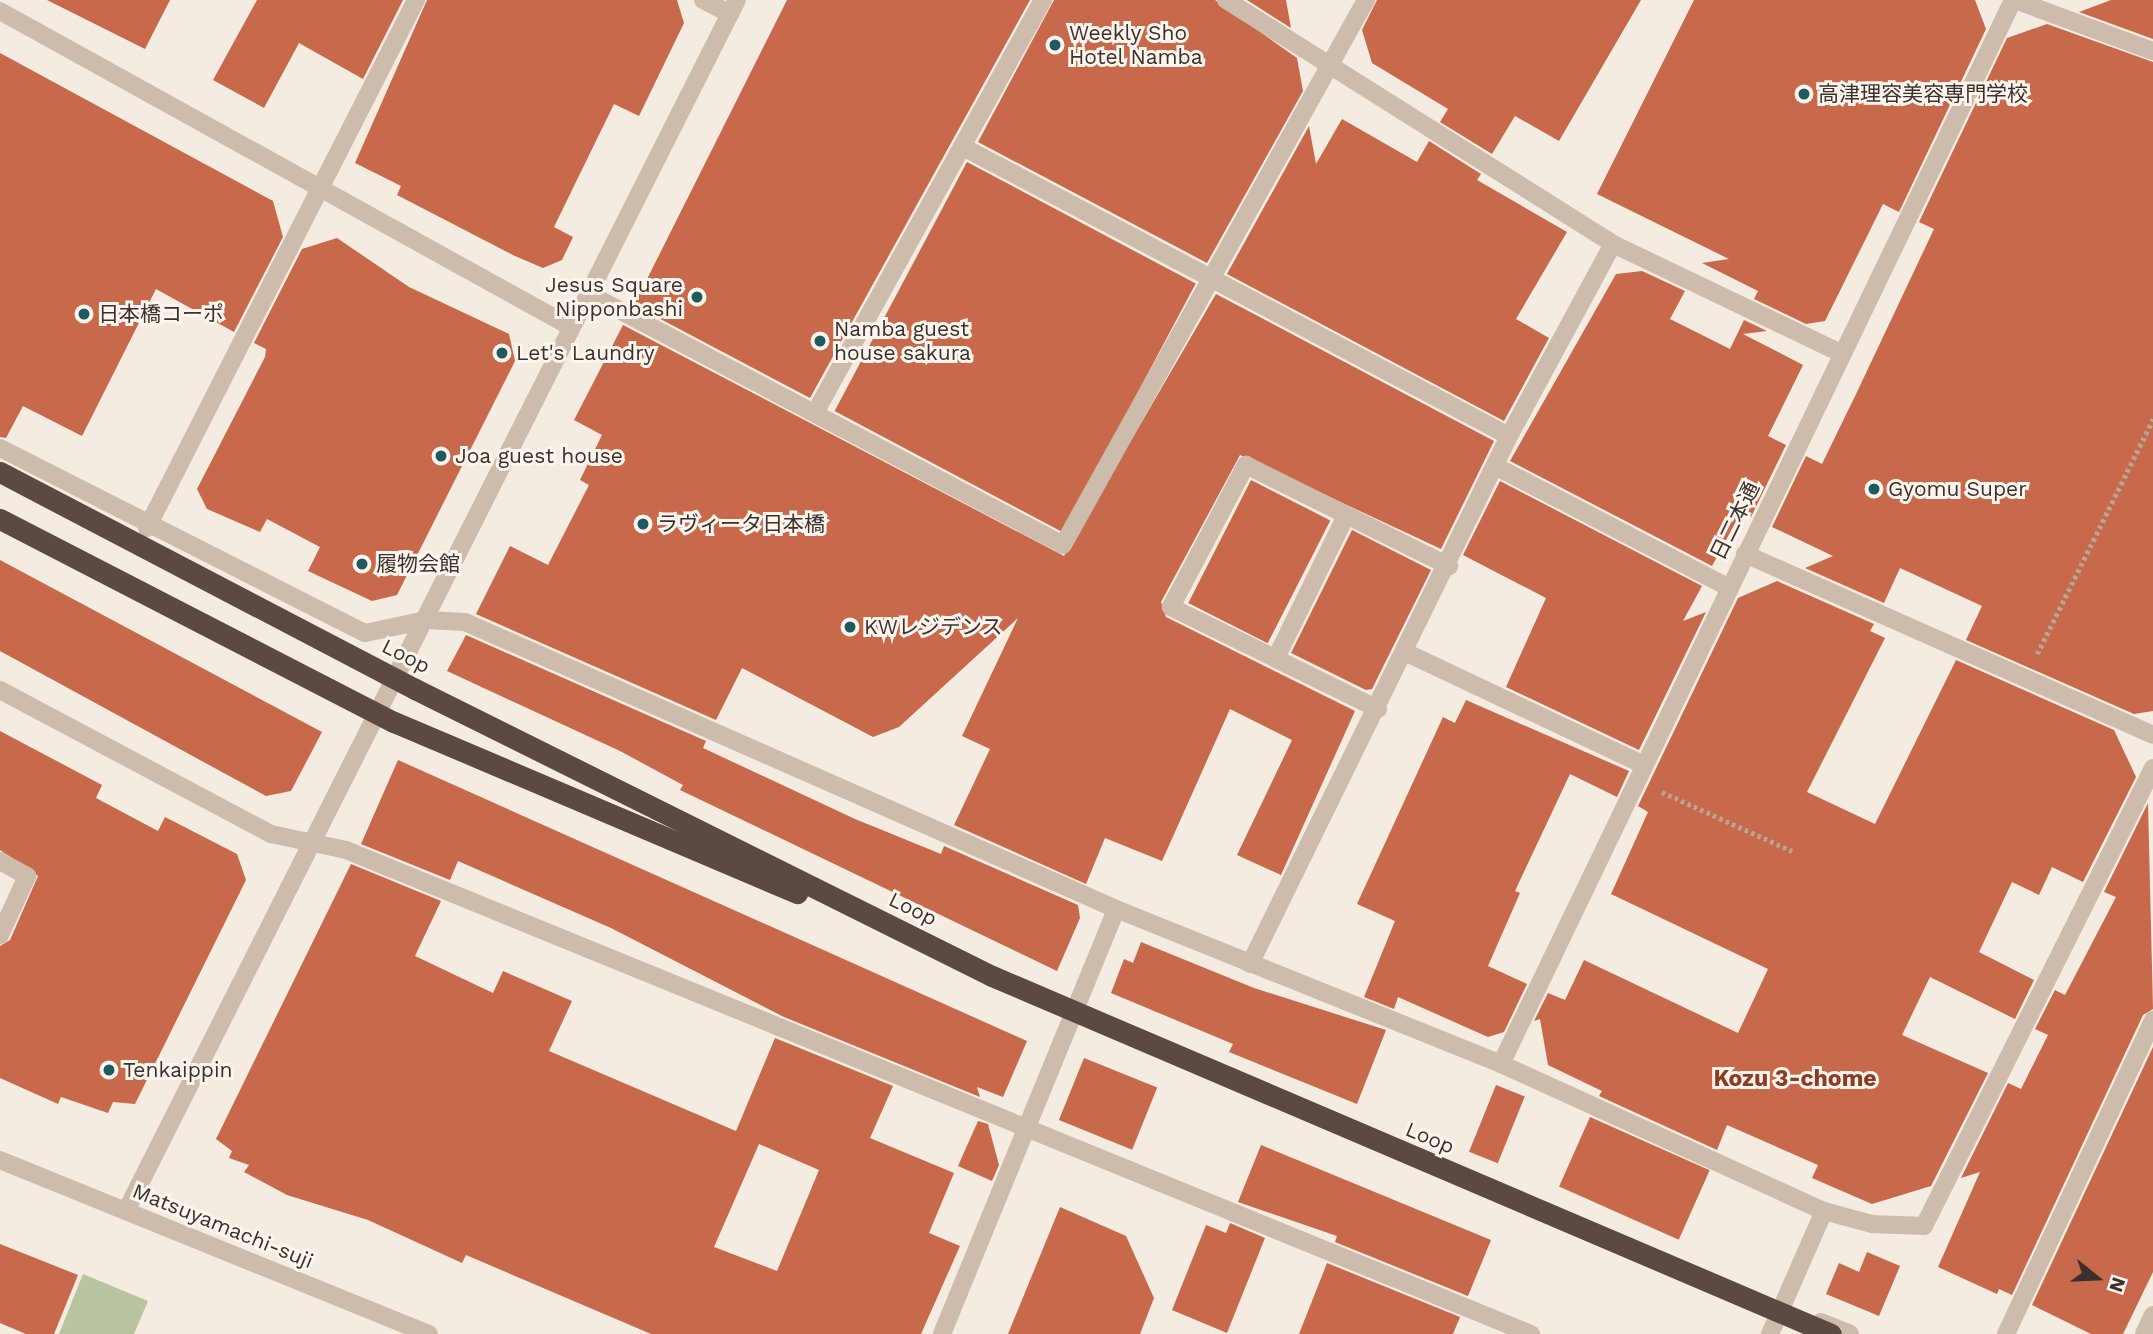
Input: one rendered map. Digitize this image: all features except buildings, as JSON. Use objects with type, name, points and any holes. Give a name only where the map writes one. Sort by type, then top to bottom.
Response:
[{"type":"highway","name":"Loop","points":[[0,472],[403,682],[992,976],[1831,1334]]},
{"type":"highway","points":[[0,519],[394,722],[992,976]]},
{"type":"street","points":[[147,528],[416,0]]},
{"type":"street","points":[[126,1211],[734,7],[703,0]]},
{"type":"street","points":[[816,411],[1043,0]]},
{"type":"street","points":[[1226,0],[1613,244],[1840,353]]},
{"type":"street","points":[[589,293],[816,411],[1063,545],[1366,0]]},
{"type":"street","points":[[2014,0],[2153,51]]},
{"type":"street","name":"日二本通","points":[[1501,1064],[1840,353],[2014,0]]},
{"type":"street","points":[[0,11],[571,327]]},
{"type":"street","points":[[963,146],[1509,436]]},
{"type":"street","points":[[1250,964],[1499,468],[1509,436],[1613,244]]},
{"type":"street","points":[[0,449],[147,528],[365,633],[426,620],[465,622],[1115,909],[1501,1064],[1824,1211],[1872,1224],[1924,1226],[2153,768]]},
{"type":"street","points":[[1378,709],[1171,607],[1246,465],[1449,566]]},
{"type":"street","points":[[1499,468],[1728,587]]},
{"type":"street","points":[[1276,658],[1346,516]]},
{"type":"street","points":[[1745,554],[2153,734]]},
{"type":"street","points":[[1407,653],[1640,773]]},
{"type":"street","points":[[0,690],[271,834],[346,850],[1531,1334]]},
{"type":"street","points":[[0,861],[27,876],[0,935]]},
{"type":"street","points":[[942,1334],[1028,1130],[1115,909]]},
{"type":"street","points":[[2006,1334],[2153,1020]]},
{"type":"street","name":"Matsuyamachi-suji","points":[[0,1160],[429,1334]]},
{"type":"street","points":[[1770,1334],[1824,1211]]},
{"type":"street","points":[[1783,1307],[1850,1334]]},
{"type":"street","points":[[2144,1334],[2153,1315]]},
{"type":"path","points":[[2025,678],[2153,419]]},
{"type":"path","points":[[1640,773],[1792,851]]},
{"type":"green space","points":[[83,1274],[148,1301],[134,1334],[59,1334]]},
{"type":"place","name":"Weekly Sho Hotel Namba","points":[[1055,45]]},
{"type":"place","name":"高津理容美容専門学校","points":[[1804,94]]},
{"type":"place","name":"Jesus Square Nipponbashi","points":[[697,297]]},
{"type":"place","name":"日本橋コーポ","points":[[84,314]]},
{"type":"place","name":"Namba guest house sakura","points":[[820,341]]},
{"type":"place","name":"Let's Laundry","points":[[502,353]]},
{"type":"place","name":"Joa guest house","points":[[441,456]]},
{"type":"place","name":"Gyomu Super","points":[[1874,489]]},
{"type":"place","name":"ラヴィータ日本橋","points":[[643,524]]},
{"type":"place","name":"履物会館","points":[[362,564]]},
{"type":"place","name":"KWレジデンス","points":[[850,627]]},
{"type":"place","name":"Tenkaippin","points":[[109,1070]]},
{"type":"district","name":"Kozu 3-chome","points":[[1795,1079]]}]
